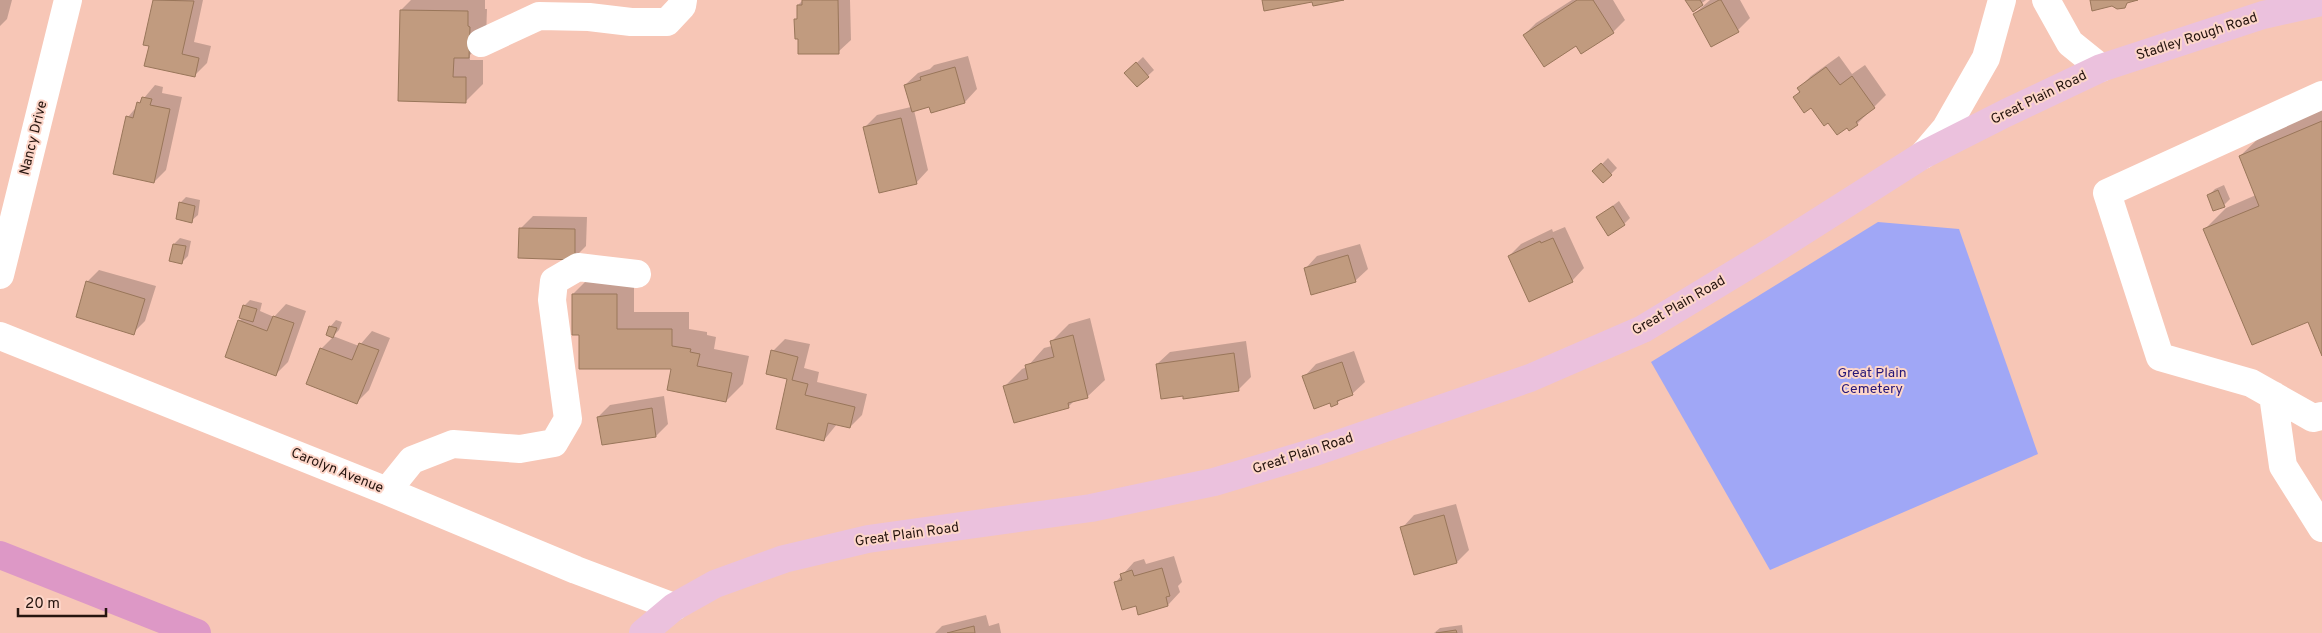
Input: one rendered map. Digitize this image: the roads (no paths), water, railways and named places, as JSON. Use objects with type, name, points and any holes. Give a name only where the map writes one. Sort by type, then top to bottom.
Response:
[{"type":"highway","points":[[0,555],[198,633]]},
{"type":"main road","name":"Stadley Rough Road","points":[[2101,68],[2263,15],[2322,2]]},
{"type":"main road","name":"Great Plain Road","points":[[642,633],[674,607],[715,584],[784,559],[868,539],[1091,508],[1214,482],[1315,452],[1530,378],[1643,329],[1772,251],[1923,155],[2101,68]]},
{"type":"street","name":"Nancy Drive","points":[[0,275],[68,0]]},
{"type":"street","points":[[481,43],[539,16],[589,16],[631,22],[668,22],[682,6],[683,0]]},
{"type":"street","name":"Great Plain Road","points":[[1923,155],[1946,128],[1986,58],[2002,0]]},
{"type":"street","name":"Great Plain Road","points":[[2046,0],[2070,43],[2101,68]]},
{"type":"street","points":[[2322,95],[2107,193],[2160,357],[2251,383],[2313,418],[2322,416]]},
{"type":"street","points":[[387,491],[412,460],[453,444],[520,449],[554,443],[568,418],[552,300],[554,281],[578,267],[637,274]]},
{"type":"street","name":"Carolyn Avenue","points":[[0,336],[387,491],[576,570],[674,607]]},
{"type":"street","points":[[2273,395],[2283,466],[2322,528]]},
{"type":"park label","name":"Great Plain Cemetery","points":[[1872,382]]}]
